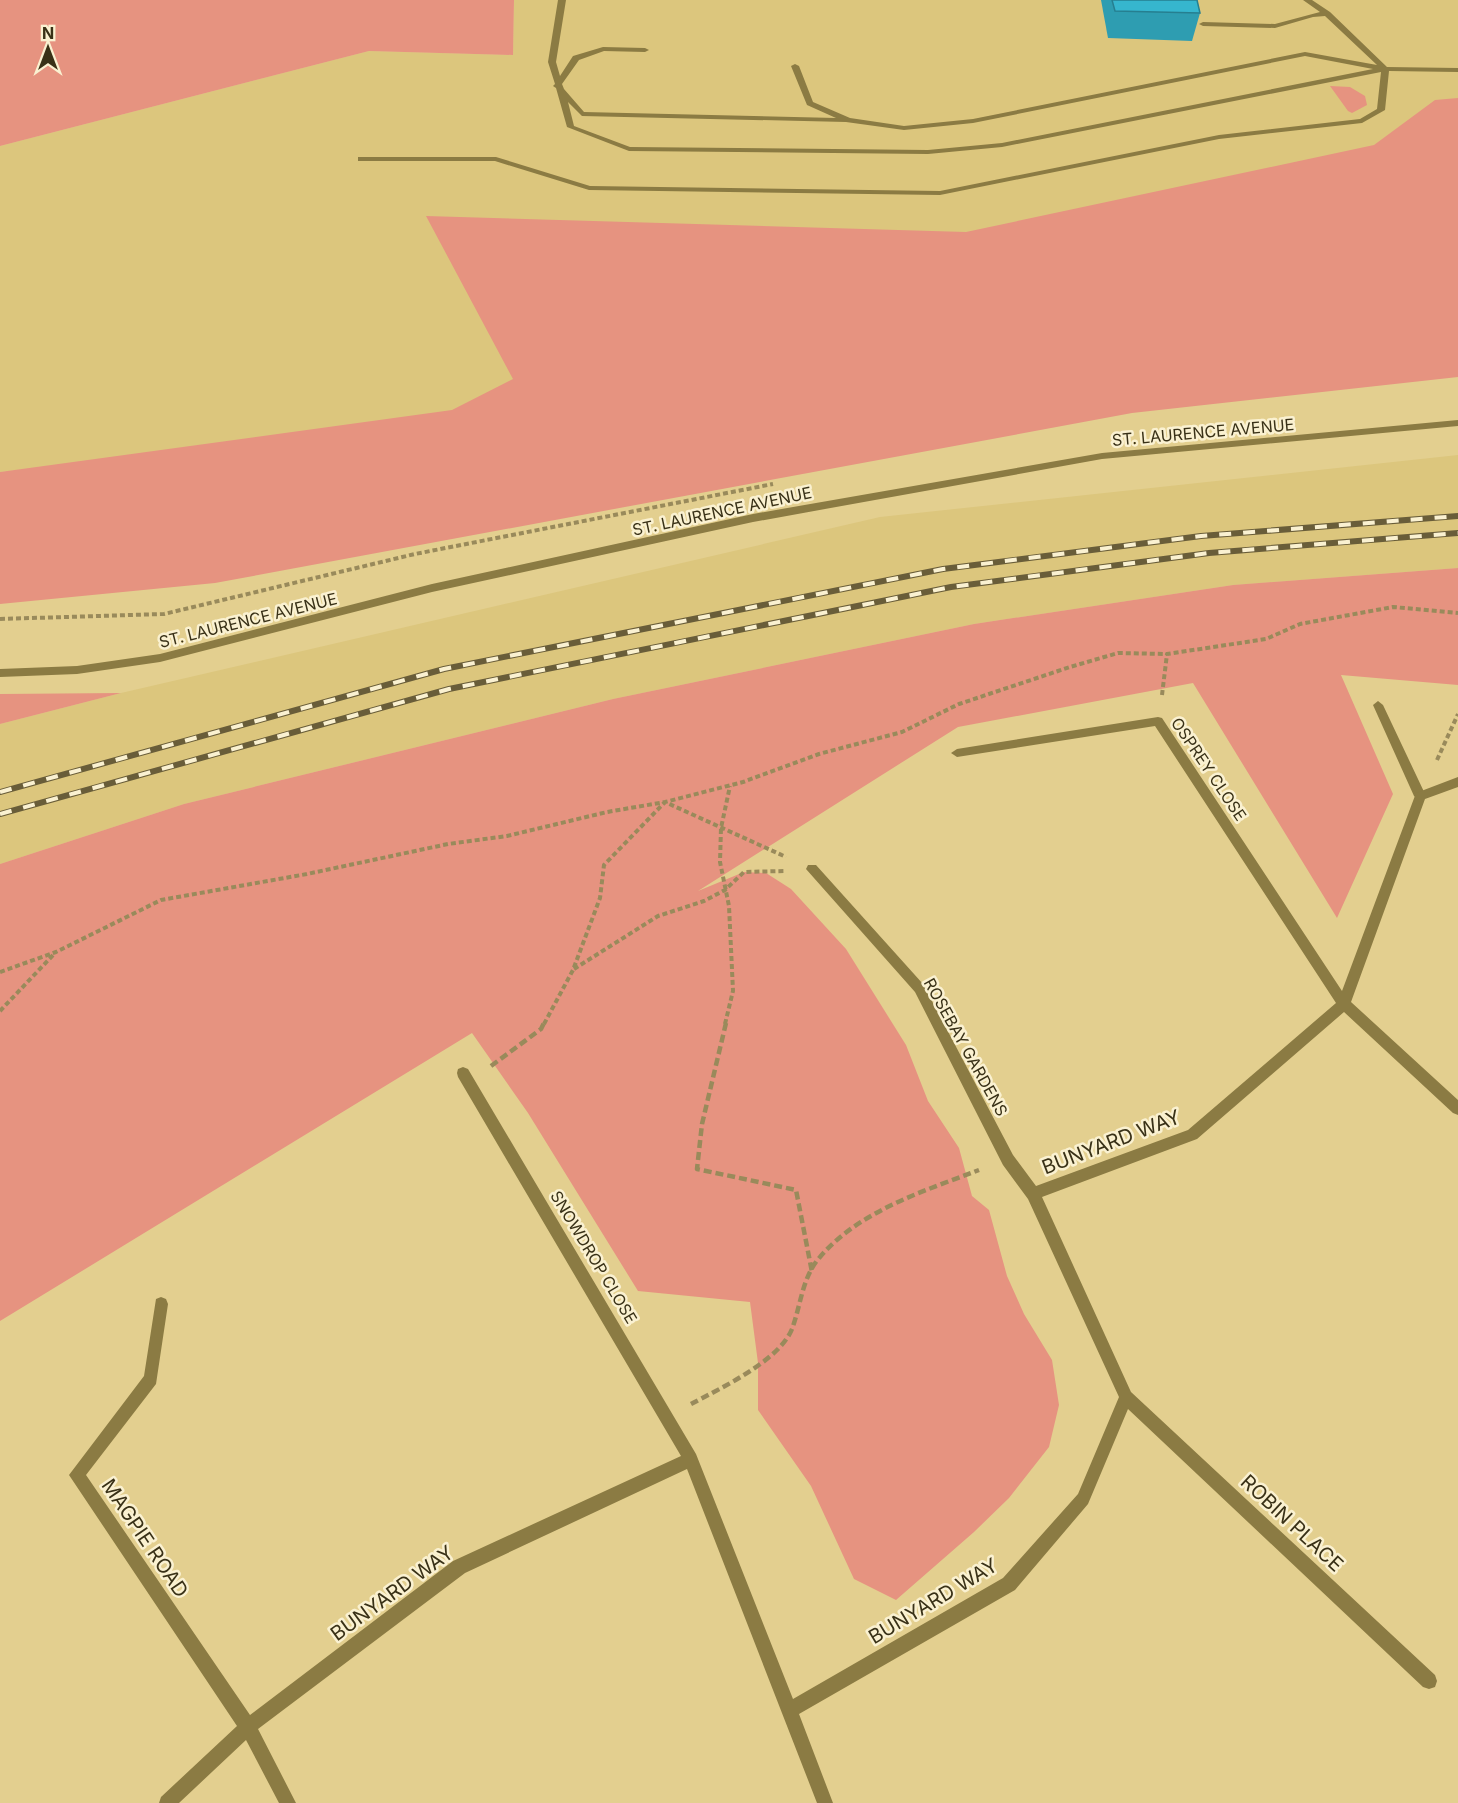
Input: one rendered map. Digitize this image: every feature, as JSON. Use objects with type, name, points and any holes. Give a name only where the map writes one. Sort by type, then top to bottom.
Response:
[{"type":"street","points":[[561,0],[552,63],[571,127],[629,149],[928,152],[1002,145],[1385,69]]},
{"type":"street","points":[[1307,0],[1327,14],[1385,69]]},
{"type":"street","points":[[1203,24],[1275,26],[1312,15],[1327,14]]},
{"type":"street","points":[[557,86],[576,58],[603,49],[645,50]]},
{"type":"street","points":[[557,86],[582,114],[848,120],[904,128],[973,122],[1305,54],[1385,69],[1458,70]]},
{"type":"street","points":[[795,66],[810,102],[848,120]]},
{"type":"street","points":[[361,159],[496,159],[589,188],[940,193],[1219,137],[1362,122],[1381,110],[1385,69]]},
{"type":"street","name":"ST. LAURENCE AVENUE","points":[[0,673],[77,670],[160,658],[432,588],[753,518],[1102,456],[1458,423]]},
{"type":"street","points":[[1378,705],[1420,796],[1458,782]]},
{"type":"street","name":"OSPREY CLOSE","points":[[957,753],[1158,722],[1344,1004],[1458,1109]]},
{"type":"street","name":"BUNYARD WAY","points":[[789,1710],[1009,1584],[1083,1499],[1126,1397],[1033,1194],[1192,1135],[1344,1004],[1420,796]]},
{"type":"street","name":"ROSEBAY GARDENS","points":[[812,869],[918,988],[1008,1160],[1033,1194]]},
{"type":"street","name":"SNOWDROP CLOSE","points":[[466,1078],[691,1459]]},
{"type":"street","name":"MAGPIE ROAD","points":[[161,1304],[151,1379],[77,1475],[248,1727]]},
{"type":"street","name":"ROBIN PLACE","points":[[1126,1397],[1429,1681]]},
{"type":"street","points":[[691,1459],[825,1803]]},
{"type":"street","name":"BUNYARD WAY","points":[[167,1803],[248,1727],[459,1567],[691,1459]]},
{"type":"street","points":[[248,1727],[288,1803]]},
{"type":"path","points":[[0,972],[56,952],[161,900],[307,874],[448,844],[507,836],[730,786],[819,754],[902,732],[959,704],[1118,653],[1167,654],[1266,639],[1300,624],[1393,608],[1458,613]]},
{"type":"path","points":[[1158,722],[1167,654]]},
{"type":"path","points":[[1420,796],[1458,714]]},
{"type":"path","points":[[730,786],[721,828],[720,862],[725,890],[733,991],[702,1124],[697,1169],[796,1190],[812,1272]]},
{"type":"path","points":[[664,802],[812,869]]},
{"type":"path","points":[[466,1078],[541,1029],[573,970],[600,898],[604,866],[664,802]]},
{"type":"path","points":[[573,970],[658,916],[704,901],[725,890],[744,872],[812,869]]},
{"type":"path","points":[[0,1011],[56,952]]},
{"type":"path","points":[[668,1417],[758,1363],[786,1342],[819,1258],[867,1216],[1008,1160]]},
{"type":"shaded area","points":[[0,0],[514,0],[513,55],[369,51],[0,146]]},
{"type":"shaded area","points":[[514,0],[1458,0],[1458,321],[0,472],[0,146],[369,51],[513,55]]},
{"type":"shaded area","points":[[1330,86],[1350,87],[1365,96],[1367,105],[1352,113],[1348,111]]},
{"type":"shaded area","points":[[1458,98],[1458,377],[1132,413],[215,583],[0,604],[0,472],[452,410],[513,379],[426,216],[966,232],[1374,145],[1435,100]]},
{"type":"shaded area","points":[[1458,455],[1458,568],[1233,585],[974,624],[613,699],[184,804],[0,864],[0,724],[121,693],[880,517]]},
{"type":"shaded area","points":[[1458,568],[1458,685],[1341,675],[1393,794],[1337,918],[1193,683],[958,727],[698,891],[744,872],[766,873],[791,889],[846,949],[906,1045],[928,1101],[959,1148],[972,1196],[989,1210],[1007,1276],[1024,1314],[1052,1360],[1059,1405],[1049,1447],[1009,1498],[896,1600],[854,1579],[811,1486],[758,1410],[758,1363],[750,1302],[638,1291],[528,1113],[472,1033],[0,1321],[0,864],[184,804],[613,699],[974,624],[1233,585]]},
{"type":"shaded area","points":[[121,693],[0,724],[0,694]]},
{"type":"building","points":[[1112,0],[1197,0],[1200,13],[1115,11]]},
{"type":"railway","points":[[0,792],[444,669],[943,569],[1201,536],[1458,516]]},
{"type":"railway","points":[[0,814],[449,689],[951,587],[1209,553],[1458,533]]}]
